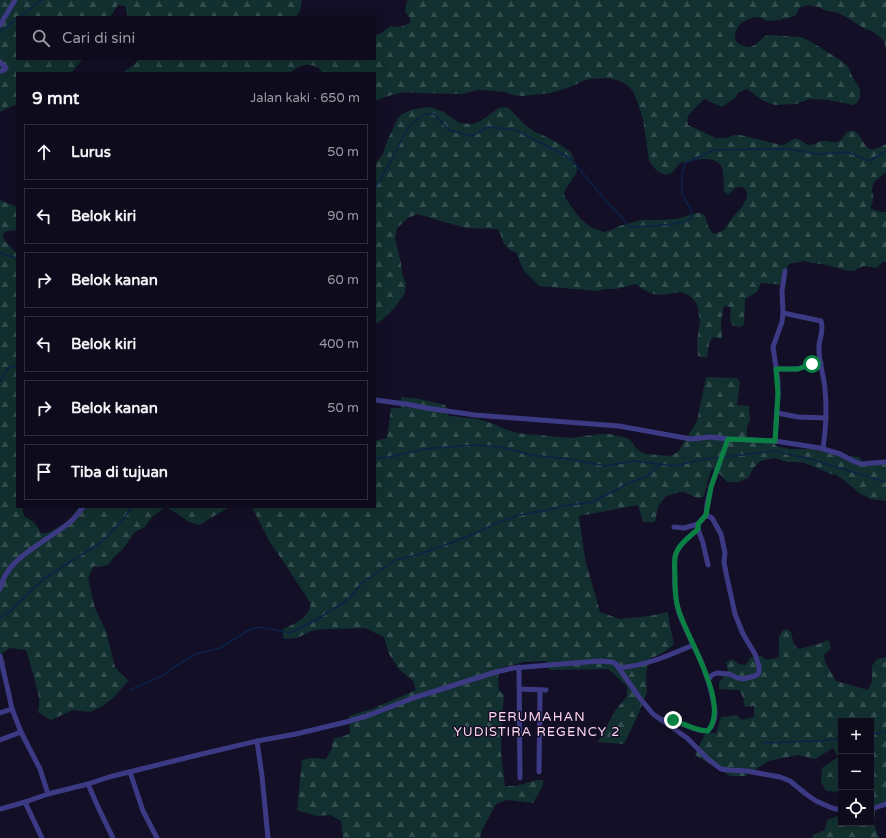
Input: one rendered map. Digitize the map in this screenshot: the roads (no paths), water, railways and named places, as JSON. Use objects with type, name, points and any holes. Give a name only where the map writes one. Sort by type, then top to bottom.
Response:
[{"type":"street","points":[[0,25],[15,0]]},
{"type":"street","points":[[0,62],[6,68],[0,71]]},
{"type":"street","points":[[775,441],[778,394],[774,347],[782,322],[782,291],[785,271]]},
{"type":"street","points":[[783,313],[821,321],[823,330],[819,346],[825,389],[826,418],[823,449]]},
{"type":"street","points":[[776,369],[798,369],[812,364],[821,364]]},
{"type":"street","points":[[376,400],[475,415],[619,426],[691,439],[710,437],[775,441],[813,446],[840,454],[861,464],[886,462]]},
{"type":"street","points":[[777,413],[798,417],[826,418]]},
{"type":"street","points":[[660,719],[673,720],[698,730],[708,731],[714,721],[715,713],[708,680],[682,621],[678,606],[675,587],[675,557],[680,546],[698,527],[706,515],[711,487],[724,454],[728,439]]},
{"type":"street","points":[[0,589],[6,572],[14,564],[65,527],[82,508]]},
{"type":"street","points":[[706,515],[712,518],[720,534],[725,553],[724,562],[735,614],[743,634],[755,654],[759,666],[759,672],[755,676],[743,679],[729,674],[717,673],[712,675],[708,680]]},
{"type":"street","points":[[674,527],[698,527]]},
{"type":"street","points":[[698,527],[708,565]]},
{"type":"street","points":[[620,668],[636,666],[653,661],[693,645]]},
{"type":"street","points":[[0,656],[12,709],[21,732],[40,769],[48,794]]},
{"type":"street","points":[[0,809],[48,794],[130,772],[258,741],[346,722],[367,716],[413,698],[496,672],[520,667],[599,661],[612,662],[616,664],[653,714],[687,738],[708,759],[721,769],[747,771],[780,777],[790,781],[820,803],[838,809]]},
{"type":"street","points":[[520,667],[520,778]]},
{"type":"street","points":[[520,689],[543,690],[539,772]]},
{"type":"street","points":[[0,712],[12,709]]},
{"type":"street","points":[[0,740],[21,732]]},
{"type":"street","points":[[258,741],[268,838]]},
{"type":"street","points":[[130,772],[143,811],[157,838]]},
{"type":"street","points":[[88,784],[114,838]]},
{"type":"street","points":[[24,802],[42,838]]},
{"type":"street","points":[[874,807],[886,804]]},
{"type":"waterway","points":[[20,16],[42,0]]},
{"type":"waterway","points":[[0,31],[16,20]]},
{"type":"waterway","points":[[376,186],[409,126],[425,114],[434,114],[449,130],[472,136],[488,127],[516,130],[570,158],[630,227],[680,223],[692,217],[690,208],[682,193],[682,175],[685,163],[714,150],[789,149],[817,154],[848,152],[869,161],[886,151]]},
{"type":"waterway","points":[[0,253],[16,258]]},
{"type":"waterway","points":[[0,382],[7,369],[16,365]]},
{"type":"waterway","points":[[376,458],[389,457],[425,449],[475,445],[501,447],[531,455],[569,459],[605,466],[633,461],[670,466],[720,457]]},
{"type":"waterway","points":[[724,457],[776,451],[804,457],[886,482]]},
{"type":"waterway","points":[[130,690],[164,675],[174,667],[196,654],[220,648],[249,630],[259,627],[290,633],[316,620],[344,602],[352,596],[361,584],[395,560],[421,554],[516,516],[563,506],[592,502],[626,484],[648,476],[660,464]]},
{"type":"waterway","points":[[0,618],[10,611],[44,579],[101,542],[132,508]]},
{"type":"waterway","points":[[874,734],[886,732]]},
{"type":"waterway","points":[[763,743],[838,739]]},
{"type":"district","name":"PERUMAHAN YUDISTIRA REGENCY 2","points":[[537,724]]}]
